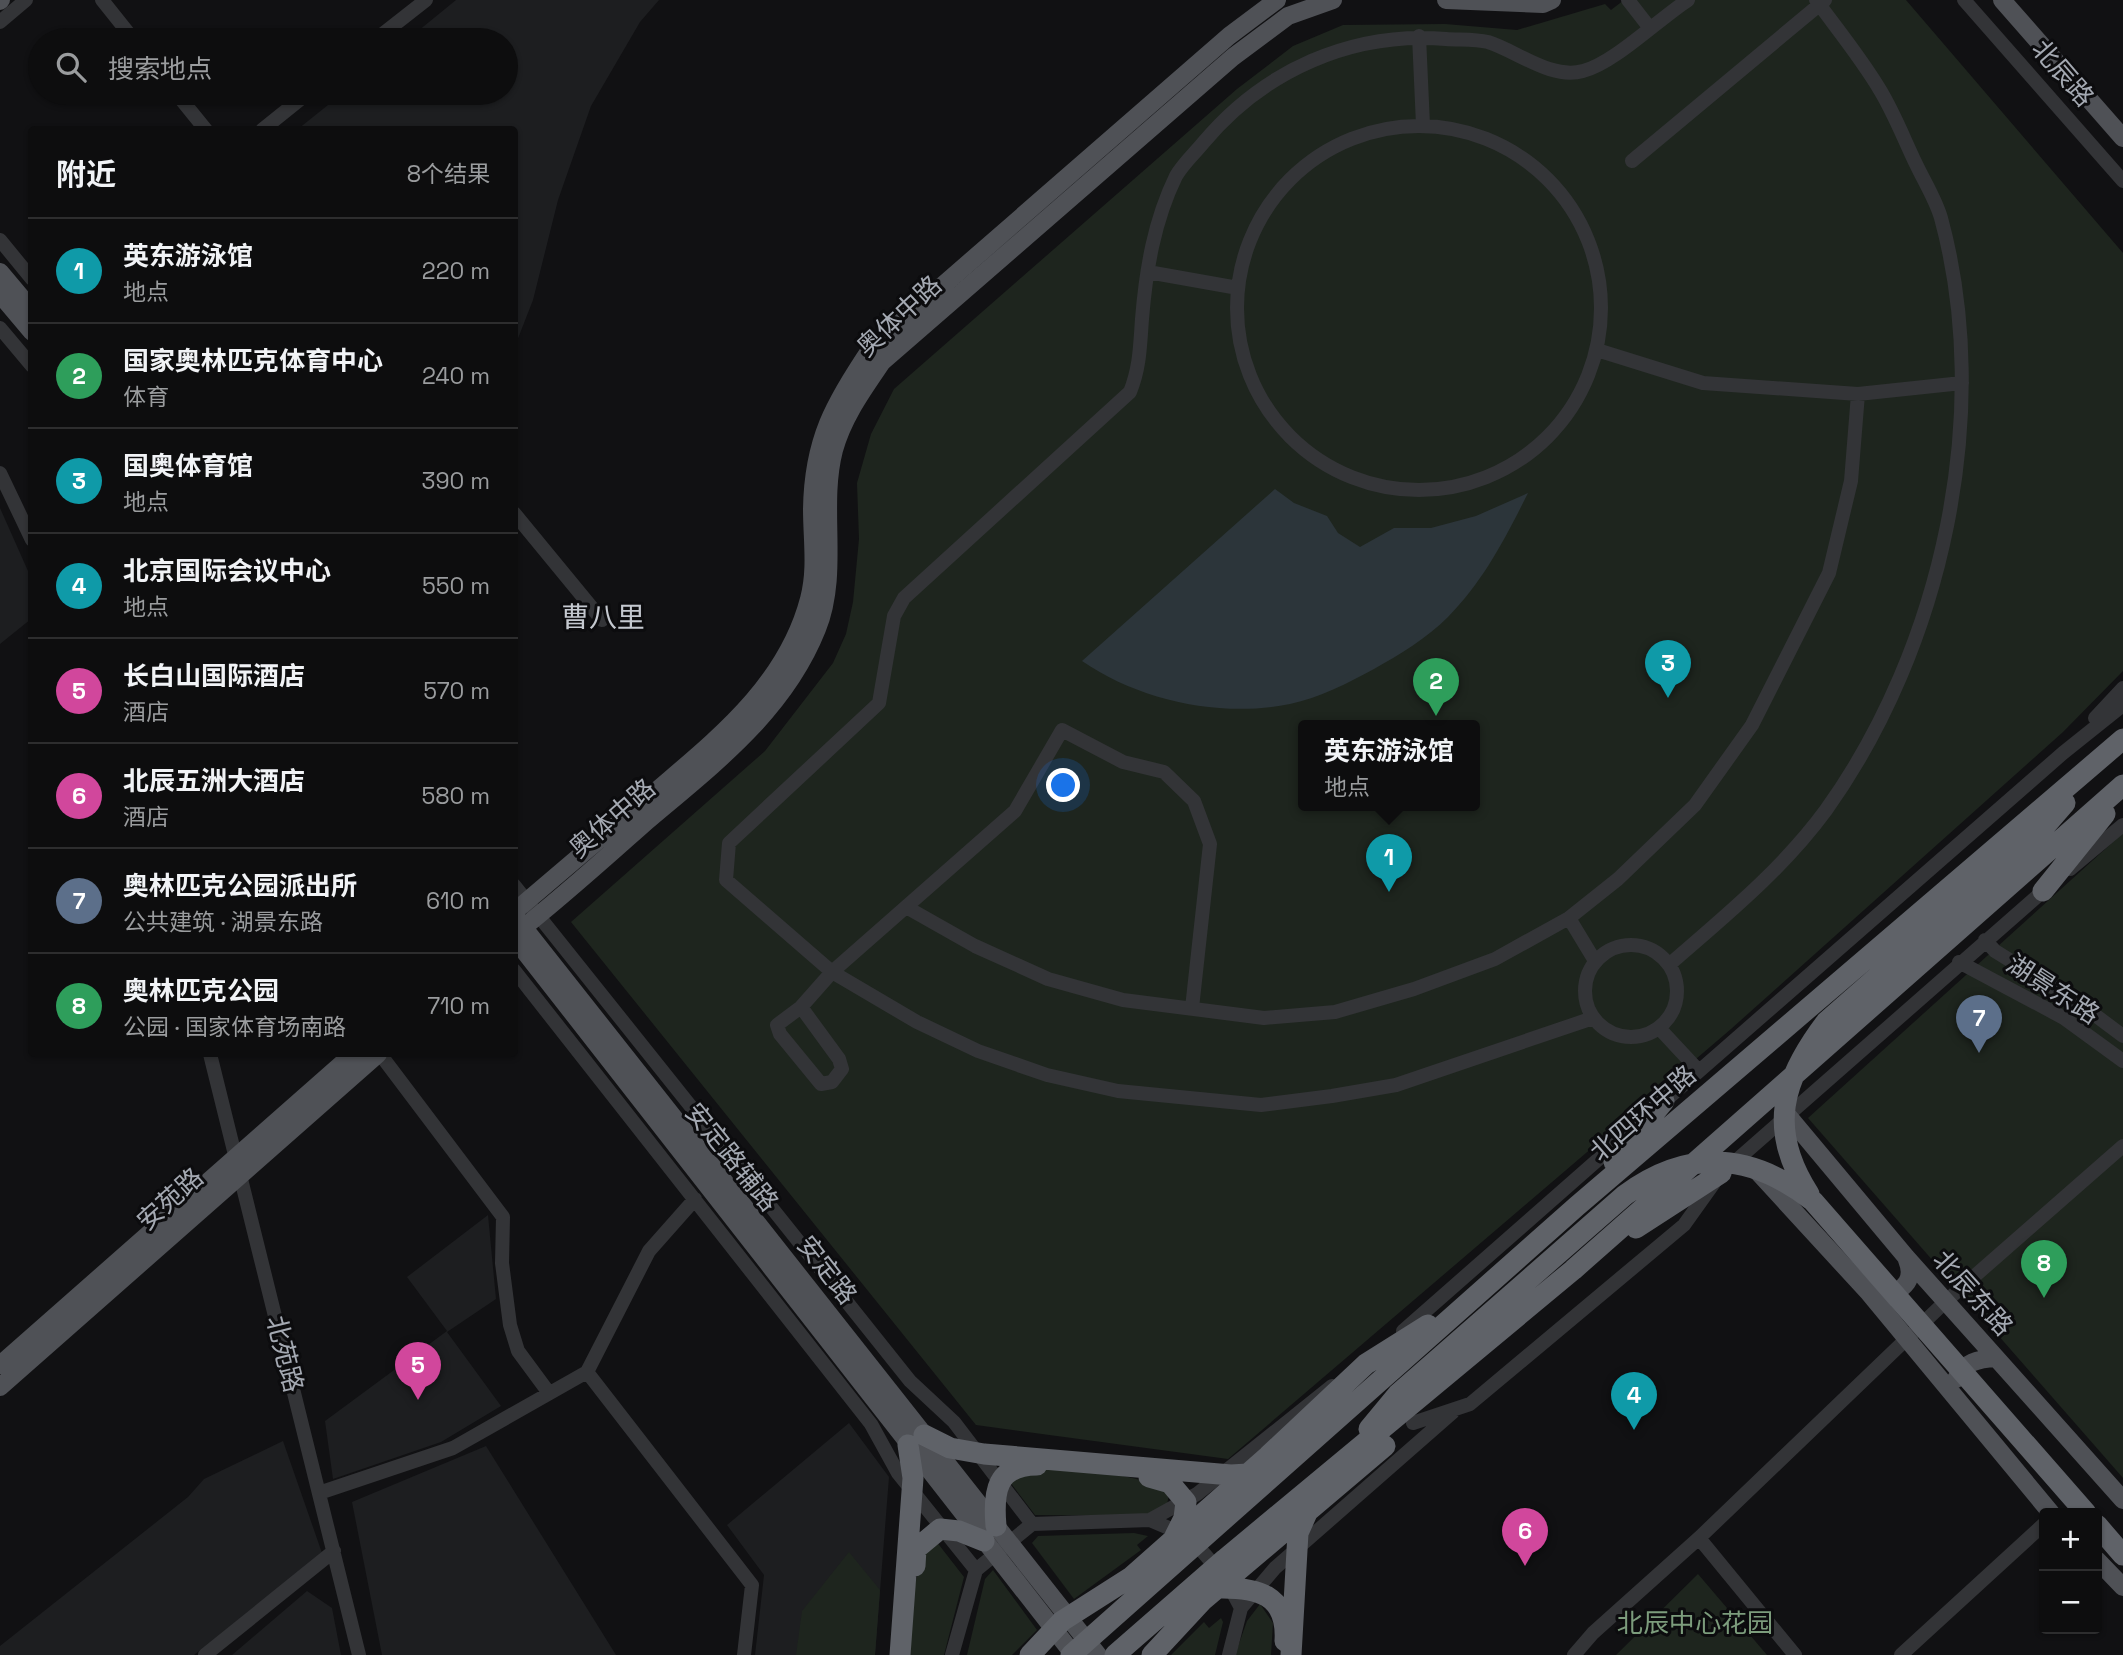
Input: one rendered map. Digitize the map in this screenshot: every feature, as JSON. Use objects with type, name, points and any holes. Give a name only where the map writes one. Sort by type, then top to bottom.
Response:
[{"type":"highway","points":[[2082,1508],[1813,1201],[1798,1177],[1787,1151],[1783,1127],[1788,1088],[1801,1055],[1826,1022],[2032,841],[2116,745]]},
{"type":"highway","name":"北四环中路","points":[[1171,1550],[1205,1536],[1577,1206],[2116,745]]},
{"type":"highway","points":[[1152,1655],[1208,1589],[1226,1559],[1573,1270],[2123,785]]},
{"type":"highway","points":[[2043,891],[2123,792]]},
{"type":"highway","points":[[1577,1206],[1664,1101]]},
{"type":"highway","points":[[1336,1468],[1398,1394],[1625,1195],[1649,1178],[1674,1168],[1725,1161],[1748,1166],[1793,1185],[1813,1201]]},
{"type":"highway","points":[[1573,1270],[1721,1173]]},
{"type":"highway","points":[[1073,1655],[1171,1550],[1366,1364],[1481,1293]]},
{"type":"highway","points":[[1115,1655],[1208,1589],[1308,1511],[1413,1423],[1452,1373]]},
{"type":"highway","points":[[900,1655],[916,1440],[984,1454],[1231,1475],[1248,1474]]},
{"type":"highway","points":[[909,1655],[916,1549],[940,1529],[990,1534],[998,1485],[1008,1472],[1022,1465],[1062,1465],[1170,1483],[1186,1502],[1184,1518],[1171,1550],[1062,1621],[1030,1655]]},
{"type":"highway","points":[[1291,1655],[1298,1533],[1308,1511]]},
{"type":"highway","points":[[2102,1531],[2123,1555]]},
{"type":"highway","points":[[1208,1589],[1243,1587],[1261,1591],[1273,1600],[1286,1624],[1283,1655]]},
{"type":"main road","name":"奥体中路","points":[[521,921],[727,730],[782,664],[799,630],[810,597],[815,565],[812,509],[822,434],[840,394],[872,347],[1209,54],[1278,0]]},
{"type":"main road","name":"奥体中路","points":[[521,921],[740,741],[789,686],[818,627],[828,578],[828,496],[834,450],[852,405],[882,362],[1233,57],[1288,16],[1333,0]]},
{"type":"main road","points":[[1446,0],[1543,4],[1552,0]]},
{"type":"main road","name":"北辰路","points":[[2002,0],[2123,138]]},
{"type":"main road","points":[[0,272],[28,305]]},
{"type":"main road","points":[[0,294],[28,327]]},
{"type":"main road","name":"安定路","points":[[521,921],[908,1414],[916,1440]]},
{"type":"main road","name":"安定路","points":[[521,921],[893,1426],[916,1440],[990,1534],[1098,1655]]},
{"type":"main road","name":"安苑路","points":[[0,1387],[350,1057]]},
{"type":"main road","name":"安苑路","points":[[0,1366],[238,1163],[375,1057]]},
{"type":"main road","name":"北辰东路","points":[[1789,1116],[1945,1302],[2123,1500]]},
{"type":"main road","points":[[1743,1155],[1869,1293],[2047,1508]]},
{"type":"main road","points":[[1869,1293],[1888,1298],[1910,1281],[1912,1272],[1906,1257]]},
{"type":"main road","points":[[1959,1402],[1957,1375],[1978,1359],[1996,1358]]},
{"type":"main road","name":"安定路","points":[[990,1534],[1073,1655]]},
{"type":"main road","points":[[2102,1565],[2123,1587]]},
{"type":"street","points":[[0,22],[26,0]]},
{"type":"street","points":[[102,0],[124,28]]},
{"type":"street","points":[[1628,0],[1649,27]]},
{"type":"street","points":[[1593,1018],[1396,1085],[1261,1105],[1190,1101],[1118,1091],[1059,1078],[978,1051],[917,1022],[832,972],[726,880],[729,843],[879,704],[894,615],[904,598],[1130,392],[1140,369],[1148,272],[1158,215],[1178,173],[1214,130],[1255,93],[1306,61],[1361,44],[1419,36],[1487,42],[1562,72],[1582,72],[1688,0]]},
{"type":"street","points":[[1670,964],[1763,883],[1825,811],[1877,730],[1913,649],[1937,569],[1955,481],[1962,383],[1956,301],[1941,216],[1880,90],[1816,0]]},
{"type":"street","points":[[1632,162],[1825,0]]},
{"type":"street","name":"北辰路","points":[[1964,0],[2123,181]]},
{"type":"street","points":[[388,28],[416,3]]},
{"type":"street","points":[[1419,36],[1423,125]]},
{"type":"street","points":[[186,105],[203,126]]},
{"type":"street","points":[[267,126],[293,105]]},
{"type":"street","points":[[1423,125],[1466,131],[1507,147],[1542,172],[1564,196],[1582,223],[1597,264],[1602,307],[1597,350],[1587,379],[1564,418],[1544,441],[1520,460],[1493,475],[1464,485],[1434,490],[1388,488],[1351,477],[1317,459],[1294,440],[1273,418],[1245,364],[1238,326],[1238,288],[1255,228],[1292,178],[1324,152],[1362,134],[1423,125]]},
{"type":"street","points":[[0,240],[28,274]]},
{"type":"street","points":[[1148,272],[1238,288]]},
{"type":"street","points":[[0,328],[28,361]]},
{"type":"street","points":[[1597,350],[1703,383],[1858,394],[1962,383]]},
{"type":"street","points":[[906,907],[975,946],[1048,979],[1123,1000],[1264,1018],[1335,1012],[1414,989],[1495,959],[1569,918],[1618,879],[1695,804],[1752,725],[1829,573],[1851,481],[1858,394]]},
{"type":"street","points":[[0,473],[28,532]]},
{"type":"street","points":[[518,518],[603,620]]},
{"type":"street","points":[[2063,753],[2123,688]]},
{"type":"street","name":"北四环中路","points":[[1150,1520],[1197,1494],[1316,1396],[1366,1364],[2063,753],[2123,705]]},
{"type":"street","points":[[801,1007],[839,1059],[842,1069],[832,1082],[821,1084],[780,1034],[777,1025],[801,1007],[832,972],[1015,811],[1062,730],[1123,762],[1164,772],[1194,801],[1210,844],[1192,1008]]},
{"type":"street","points":[[1413,1423],[1470,1404],[1684,1225],[1721,1173],[1789,1116],[1984,940],[2123,825]]},
{"type":"street","points":[[1569,918],[1595,961]]},
{"type":"street","name":"安定路辅路","points":[[521,921],[910,1381],[954,1422],[1032,1524]]},
{"type":"street","name":"湖景东路","points":[[1984,940],[1995,951],[2079,1003],[2123,1036]]},
{"type":"street","points":[[1633,944],[1654,950],[1670,964],[1678,991],[1675,1006],[1659,1028],[1638,1036],[1616,1035],[1593,1018],[1586,1004],[1584,989],[1595,961],[1606,951],[1633,944]]},
{"type":"street","name":"湖景东路","points":[[1959,962],[2064,1018],[2123,1061]]},
{"type":"street","name":"安定路辅路","points":[[518,975],[871,1424],[898,1473],[976,1570]]},
{"type":"street","points":[[1659,1028],[1699,1071]]},
{"type":"street","name":"北苑路","points":[[211,1057],[359,1655]]},
{"type":"street","points":[[381,1057],[503,1217],[502,1263],[510,1325],[518,1351],[549,1393]]},
{"type":"street","points":[[1574,1655],[1593,1633],[1699,1538],[1945,1302],[2123,1146]]},
{"type":"street","points":[[319,1493],[453,1448],[587,1371],[649,1251],[695,1199]]},
{"type":"street","points":[[587,1371],[744,1570],[752,1586],[744,1655]]},
{"type":"street","points":[[1229,1655],[1241,1608],[1275,1568],[1458,1407]]},
{"type":"street","points":[[952,1655],[976,1570],[1032,1524],[1150,1520],[1190,1537],[1225,1578],[1241,1608]]},
{"type":"street","points":[[1901,1655],[2039,1529]]},
{"type":"street","points":[[1699,1538],[1795,1655]]},
{"type":"street","points":[[205,1655],[334,1551]]},
{"type":"shaded area","points":[[456,0],[659,0],[640,22],[591,106],[558,200],[533,300],[518,338],[518,126],[302,126],[328,105],[518,105],[518,28],[422,28]]},
{"type":"shaded area","points":[[1275,489],[1294,503],[1327,516],[1338,533],[1360,547],[1394,528],[1431,528],[1476,516],[1528,493],[1483,574],[1440,625],[1393,658],[1322,694],[1290,704],[1264,708],[1209,707],[1182,703],[1129,687],[1082,661]]},
{"type":"shaded area","points":[[0,508],[28,571],[28,621],[0,644]]},
{"type":"shaded area","points":[[488,1215],[496,1299],[447,1332],[501,1406],[441,1442],[333,1479],[325,1421],[447,1331],[407,1277]]},
{"type":"shaded area","points":[[849,1423],[889,1477],[875,1655],[755,1655],[764,1575],[727,1525]]},
{"type":"shaded area","points":[[283,1441],[322,1553],[194,1655],[0,1655],[0,1646],[188,1497],[204,1479]]},
{"type":"shaded area","points":[[486,1446],[616,1655],[382,1655],[352,1502]]},
{"type":"shaded area","points":[[307,1591],[332,1608],[341,1655],[232,1655]]},
{"type":"green space","points":[[1624,0],[1906,0],[2123,253],[2123,671],[2063,732],[1731,1029],[1228,1459],[976,1425],[571,922],[765,751],[833,663],[846,634],[853,602],[859,539],[857,483],[871,434],[894,389],[1237,89],[1293,46],[1343,25],[1445,24],[1517,30],[1605,4],[1611,10]]},
{"type":"green space","points":[[2123,833],[2123,1478],[1808,1118]]},
{"type":"green space","points":[[1052,1468],[1113,1474],[1143,1481],[1169,1494],[1167,1505],[1143,1516],[1035,1515],[1010,1482],[1019,1472]]},
{"type":"green space","points":[[1134,1533],[1148,1536],[1137,1545],[1141,1550],[1074,1599],[1032,1543],[1038,1536]]},
{"type":"green space","points":[[936,1541],[964,1577],[944,1655],[910,1655],[916,1579],[927,1552]]},
{"type":"green space","points":[[849,1552],[880,1590],[875,1655],[796,1655],[802,1611]]},
{"type":"green space","points":[[993,1570],[1037,1630],[1012,1655],[967,1655],[985,1579]]},
{"type":"green space","name":"北辰中心花园","points":[[1698,1574],[1767,1655],[1616,1655]]},
{"type":"green space","points":[[1260,1604],[1273,1623],[1271,1655],[1235,1655],[1247,1621]]},
{"type":"green space","points":[[1221,1618],[1223,1622],[1215,1655],[1171,1655],[1204,1622],[1209,1628]]},
{"type":"place","name":"国奥体育馆","points":[[1668,698]]},
{"type":"place","name":"国家奥林匹克体育中心","points":[[1436,716]]},
{"type":"place","name":"英东游泳馆","points":[[1389,892]]},
{"type":"place","name":"奥林匹克公园派出所","points":[[1979,1053]]},
{"type":"place","name":"奥林匹克公园","points":[[2044,1298]]},
{"type":"place","name":"长白山国际酒店","points":[[418,1400]]},
{"type":"place","name":"北京国际会议中心","points":[[1634,1430]]},
{"type":"place","name":"北辰五洲大酒店","points":[[1525,1566]]},
{"type":"district","name":"曹八里","points":[[603,617]]}]
